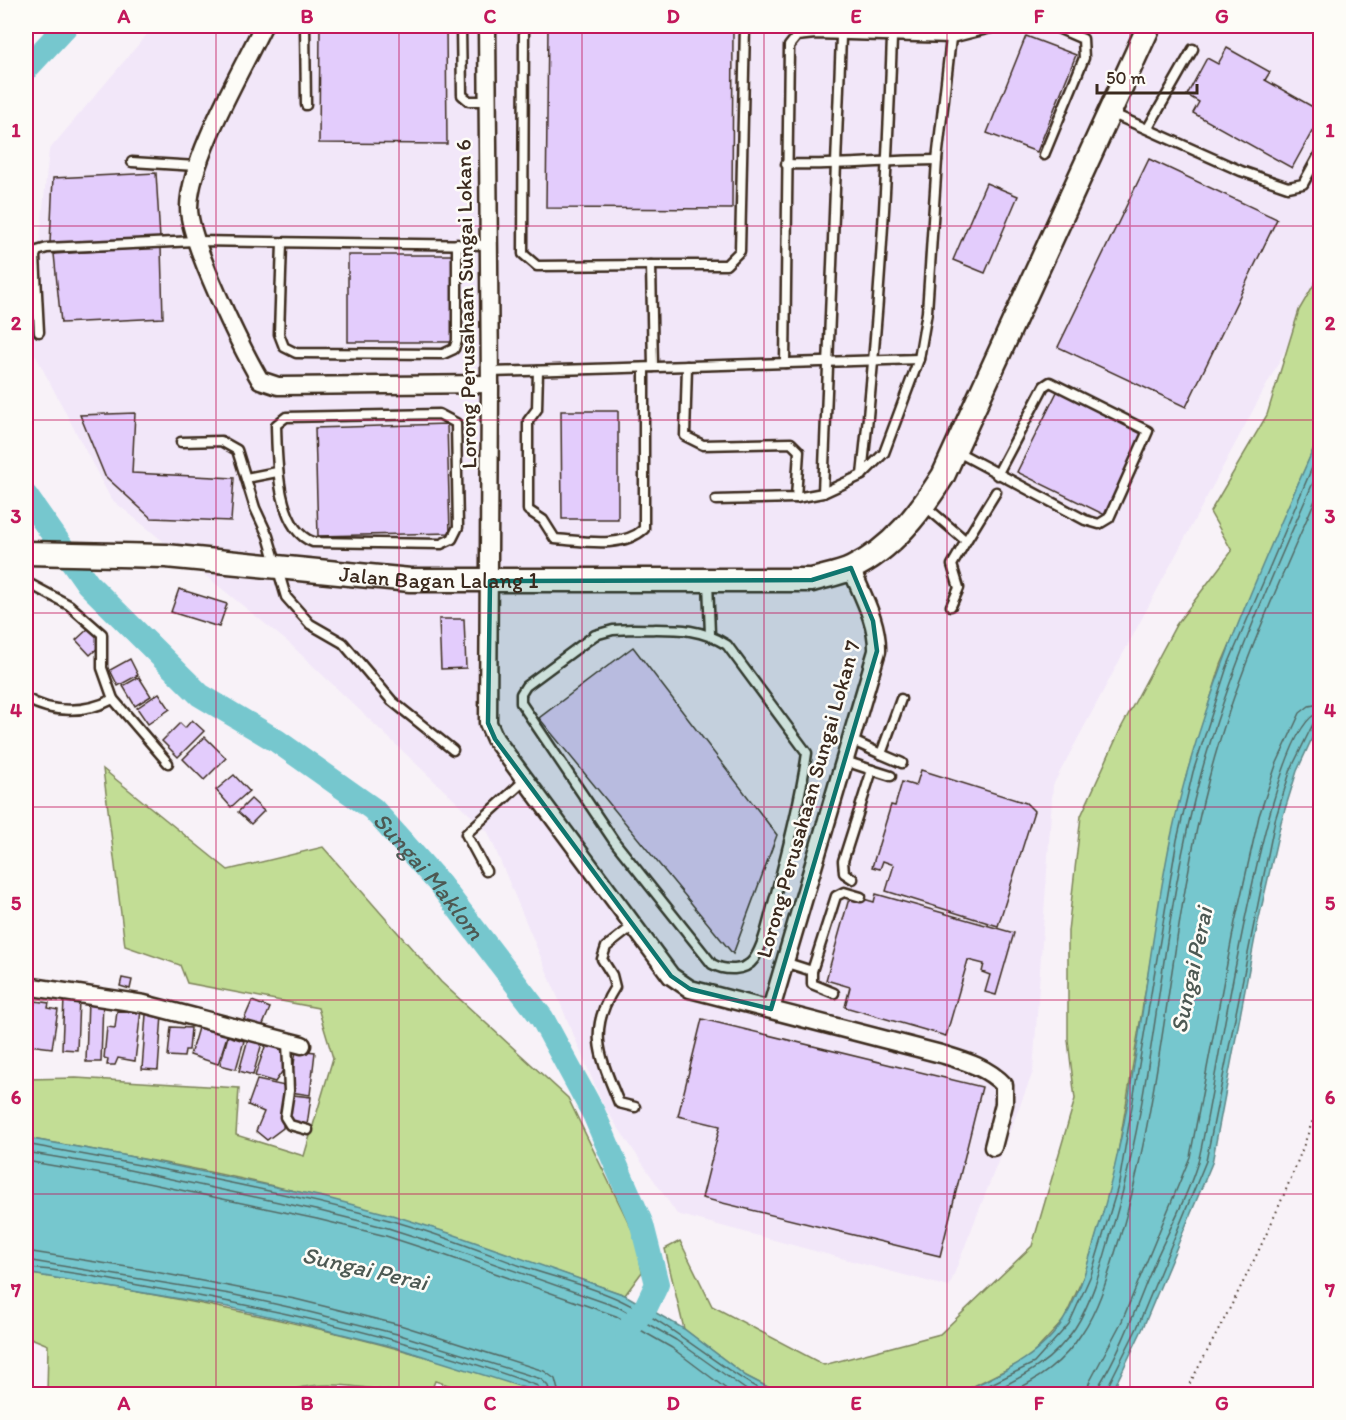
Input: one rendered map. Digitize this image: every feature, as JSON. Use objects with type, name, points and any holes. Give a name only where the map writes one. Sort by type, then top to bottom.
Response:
[{"type":"main road","name":"Jalan Bagan Lalang 1","points":[[26,553],[166,556],[410,580],[708,582],[812,580],[851,568],[883,550],[924,506],[956,451],[1149,26]]},
{"type":"street","points":[[263,26],[196,166],[189,208],[195,241],[260,380],[278,386],[490,378]]},
{"type":"street","name":"Lorong Perusahaan Sungai Lokan 6","points":[[487,26],[490,378],[488,723],[495,739],[671,976],[690,989],[976,1065],[996,1077],[1004,1085],[1006,1094],[993,1147]]},
{"type":"street","name":"Lorong Perusahaan Sungai Lokan 7","points":[[771,1009],[877,651],[877,637],[851,568]]},
{"type":"street","points":[[26,986],[144,1004],[294,1043]]},
{"type":"lane","points":[[305,26],[306,105]]},
{"type":"lane","points":[[461,26],[462,95],[469,101],[486,101]]},
{"type":"lane","points":[[524,26],[523,254],[537,266],[726,265],[740,251],[745,26]]},
{"type":"lane","points":[[785,363],[789,46],[797,36],[815,34],[841,37],[951,38],[999,26]]},
{"type":"lane","points":[[1044,155],[1084,58],[1083,39],[1053,26]]},
{"type":"lane","points":[[823,493],[841,37]]},
{"type":"lane","points":[[862,475],[874,361],[892,38]]},
{"type":"lane","points":[[716,500],[796,498],[823,493],[862,475],[884,453],[919,359],[927,312],[937,160],[951,38]]},
{"type":"lane","points":[[1148,129],[1192,49]]},
{"type":"lane","points":[[1108,112],[1241,171],[1288,188],[1303,184],[1320,153]]},
{"type":"lane","points":[[786,164],[837,166],[887,160],[937,160]]},
{"type":"lane","points":[[132,162],[196,166]]},
{"type":"lane","points":[[39,332],[37,251],[195,241],[489,246]]},
{"type":"lane","points":[[282,243],[279,334],[284,347],[296,353],[443,354],[454,349],[457,341],[457,244]]},
{"type":"lane","points":[[538,371],[537,409],[528,421],[528,510],[543,520],[555,539],[614,541],[634,537],[644,529],[651,265]]},
{"type":"lane","points":[[490,378],[538,371],[919,359]]},
{"type":"lane","points":[[687,366],[686,436],[703,445],[791,443],[799,451],[796,498]]},
{"type":"lane","points":[[956,451],[997,475],[1085,520],[1099,524],[1109,518],[1148,430],[1050,382],[1044,386],[997,475]]},
{"type":"lane","points":[[439,414],[456,423],[458,527],[452,539],[441,544],[313,542],[301,534],[288,515],[278,472],[276,425],[286,417],[439,414]]},
{"type":"lane","points":[[181,442],[221,441],[237,450],[278,567],[286,597],[310,624],[343,643],[393,700],[453,750]]},
{"type":"lane","points":[[246,478],[278,472]]},
{"type":"lane","points":[[951,606],[959,588],[952,565],[996,492]]},
{"type":"lane","points":[[924,506],[966,541]]},
{"type":"lane","points":[[26,582],[69,605],[102,634],[102,668],[113,699],[168,764]]},
{"type":"lane","points":[[708,582],[710,634]]},
{"type":"lane","points":[[633,629],[695,630],[710,634],[727,645],[807,753],[801,793],[766,928],[753,960],[739,969],[722,969],[712,964],[614,841],[521,703],[521,694],[526,686],[595,635],[613,630],[633,629]]},
{"type":"lane","points":[[26,698],[37,705],[78,710],[98,707],[113,699]]},
{"type":"lane","points":[[881,754],[901,699]]},
{"type":"lane","points":[[851,741],[902,763]]},
{"type":"lane","points":[[845,761],[891,776]]},
{"type":"lane","points":[[853,879],[844,873],[843,861],[872,770]]},
{"type":"lane","points":[[486,871],[466,834],[525,780]]},
{"type":"lane","points":[[834,993],[812,984],[812,971],[836,896],[844,892],[861,897]]},
{"type":"lane","points":[[634,926],[606,947],[602,959],[612,975],[615,987],[605,1004],[597,1044],[619,1103],[635,1107]]},
{"type":"lane","points":[[784,962],[812,971]]},
{"type":"lane","points":[[294,1043],[285,1117],[290,1125],[308,1130]]},
{"type":"path","points":[[1184,1395],[1225,1318],[1269,1225],[1320,1098]]},
{"type":"highlighted area","points":[[851,568],[873,621],[877,651],[771,1009],[690,989],[671,976],[495,739],[488,723],[490,581],[812,580]]},
{"type":"shaded area","points":[[154,26],[1320,26],[1320,285],[1053,785],[1033,1072],[949,1287],[677,1214],[604,1107],[488,832],[289,643],[111,499],[29,343],[49,150]]},
{"type":"green space","points":[[1320,274],[1320,434],[1221,665],[1188,770],[1171,839],[1113,1182],[1085,1273],[1064,1320],[1029,1358],[958,1394],[781,1394],[746,1376],[684,1329],[665,1249],[680,1241],[712,1306],[824,1365],[940,1334],[1032,1246],[1075,1099],[1068,1040],[1068,931],[1081,816],[1121,728],[1176,625],[1232,551],[1210,512],[1267,415],[1299,310]]},
{"type":"green space","points":[[103,769],[228,870],[323,847],[441,982],[568,1098],[636,1238],[642,1272],[625,1295],[437,1231],[323,1198],[138,1158],[26,1138],[26,1079],[76,1078],[239,1088],[236,1135],[304,1156],[333,1058],[318,1008],[187,983],[180,965],[125,946]]},
{"type":"green space","points":[[26,1273],[157,1295],[288,1322],[417,1354],[544,1394],[460,1394],[461,1389],[435,1381],[430,1394],[335,1385],[298,1388],[279,1394],[47,1394],[48,1345],[26,1336]]},
{"type":"water","name":"Sungai Perai","points":[[1320,434],[1320,721],[1297,771],[1281,822],[1257,927],[1212,1163],[1142,1330],[1114,1388],[1108,1394],[958,1394],[1031,1355],[1054,1333],[1070,1309],[1080,1287],[1111,1181],[1122,1132],[1162,886],[1184,785],[1216,682],[1235,632]]},
{"type":"water","name":"Sungai Perai","points":[[26,1138],[123,1155],[323,1197],[452,1234],[625,1295],[684,1329],[746,1376],[781,1394],[544,1394],[394,1347],[290,1321],[228,1307],[26,1273]]},
{"type":"building","points":[[320,26],[446,26],[447,144],[319,143]]},
{"type":"building","points":[[548,26],[733,26],[732,209],[546,208]]},
{"type":"building","points":[[1026,36],[1076,55],[1037,152],[987,133]]},
{"type":"building","points":[[1227,48],[1270,72],[1265,80],[1320,111],[1320,117],[1292,168],[1193,113],[1199,102],[1187,95],[1207,58],[1218,64]]},
{"type":"building","points":[[1149,159],[1277,219],[1186,407],[1058,347]]},
{"type":"building","points":[[156,173],[160,239],[50,243],[53,178]]},
{"type":"building","points":[[986,183],[1018,196],[985,273],[953,260]]},
{"type":"building","points":[[161,247],[163,318],[61,323],[54,254]]},
{"type":"building","points":[[348,255],[454,255],[454,342],[348,342]]},
{"type":"building","points":[[1058,390],[1145,432],[1105,515],[1017,472]]},
{"type":"building","points":[[561,411],[618,411],[618,519],[562,519]]},
{"type":"building","points":[[135,413],[132,473],[234,478],[231,521],[151,518],[105,476],[80,415]]},
{"type":"building","points":[[447,424],[450,533],[318,536],[315,428]]},
{"type":"building","points":[[179,589],[227,604],[219,627],[171,612]]},
{"type":"building","points":[[439,619],[464,619],[466,668],[441,669]]},
{"type":"building","points":[[89,628],[103,643],[90,655],[76,640]]},
{"type":"building","points":[[633,647],[777,835],[733,954],[539,718]]},
{"type":"building","points":[[130,659],[138,675],[118,686],[110,670]]},
{"type":"building","points":[[139,677],[151,696],[135,706],[123,686]]},
{"type":"building","points":[[159,693],[170,709],[148,724],[137,708]]},
{"type":"building","points":[[192,720],[204,731],[178,757],[162,741],[180,723],[185,728]]},
{"type":"building","points":[[205,737],[226,758],[204,780],[183,759]]},
{"type":"building","points":[[921,770],[1026,803],[1034,811],[998,926],[886,891],[894,865],[883,861],[880,869],[872,867],[891,805],[895,806],[902,782],[916,786]]},
{"type":"building","points":[[234,775],[249,791],[231,807],[216,790]]},
{"type":"building","points":[[251,799],[264,811],[251,824],[238,812]]},
{"type":"building","points":[[876,894],[1014,933],[996,995],[985,992],[990,975],[982,972],[984,964],[968,960],[946,1036],[845,1007],[850,987],[826,980],[850,895],[874,902]]},
{"type":"building","points":[[122,978],[132,980],[130,989],[120,986]]},
{"type":"building","points":[[64,998],[79,999],[77,1050],[62,1049]]},
{"type":"building","points":[[88,999],[103,999],[101,1062],[86,1062]]},
{"type":"building","points":[[35,1001],[49,1003],[48,1008],[58,1010],[52,1048],[29,1045]]},
{"type":"building","points":[[252,1001],[270,1008],[262,1027],[243,1022]]},
{"type":"building","points":[[127,1008],[141,1010],[135,1061],[118,1058],[115,1065],[107,1065],[108,1059],[104,1058],[107,1027],[115,1028],[117,1011],[127,1012]]},
{"type":"building","points":[[146,1014],[162,1015],[158,1070],[142,1069]]},
{"type":"building","points":[[702,1019],[982,1087],[940,1256],[702,1198],[720,1126],[678,1116]]},
{"type":"building","points":[[200,1021],[229,1030],[218,1064],[190,1055]]},
{"type":"building","points":[[171,1027],[191,1028],[189,1050],[185,1050],[184,1057],[168,1056]]},
{"type":"building","points":[[228,1036],[244,1041],[236,1069],[220,1065]]},
{"type":"building","points":[[248,1039],[262,1043],[253,1075],[239,1071]]},
{"type":"building","points":[[266,1044],[285,1050],[284,1069],[275,1082],[255,1076]]},
{"type":"building","points":[[296,1050],[315,1052],[310,1095],[290,1092]]},
{"type":"building","points":[[257,1080],[285,1086],[283,1128],[267,1140],[256,1131],[264,1112],[248,1105]]},
{"type":"building","points":[[293,1095],[311,1097],[307,1125],[289,1123]]},
{"type":"waterway","name":"Sungai Maklom","points":[[26,69],[66,26]]},
{"type":"waterway","name":"Sungai Maklom","points":[[26,496],[88,584],[200,695],[277,741],[373,809],[438,882],[542,1018],[594,1114],[642,1225],[657,1284],[646,1307],[626,1331]]}]
